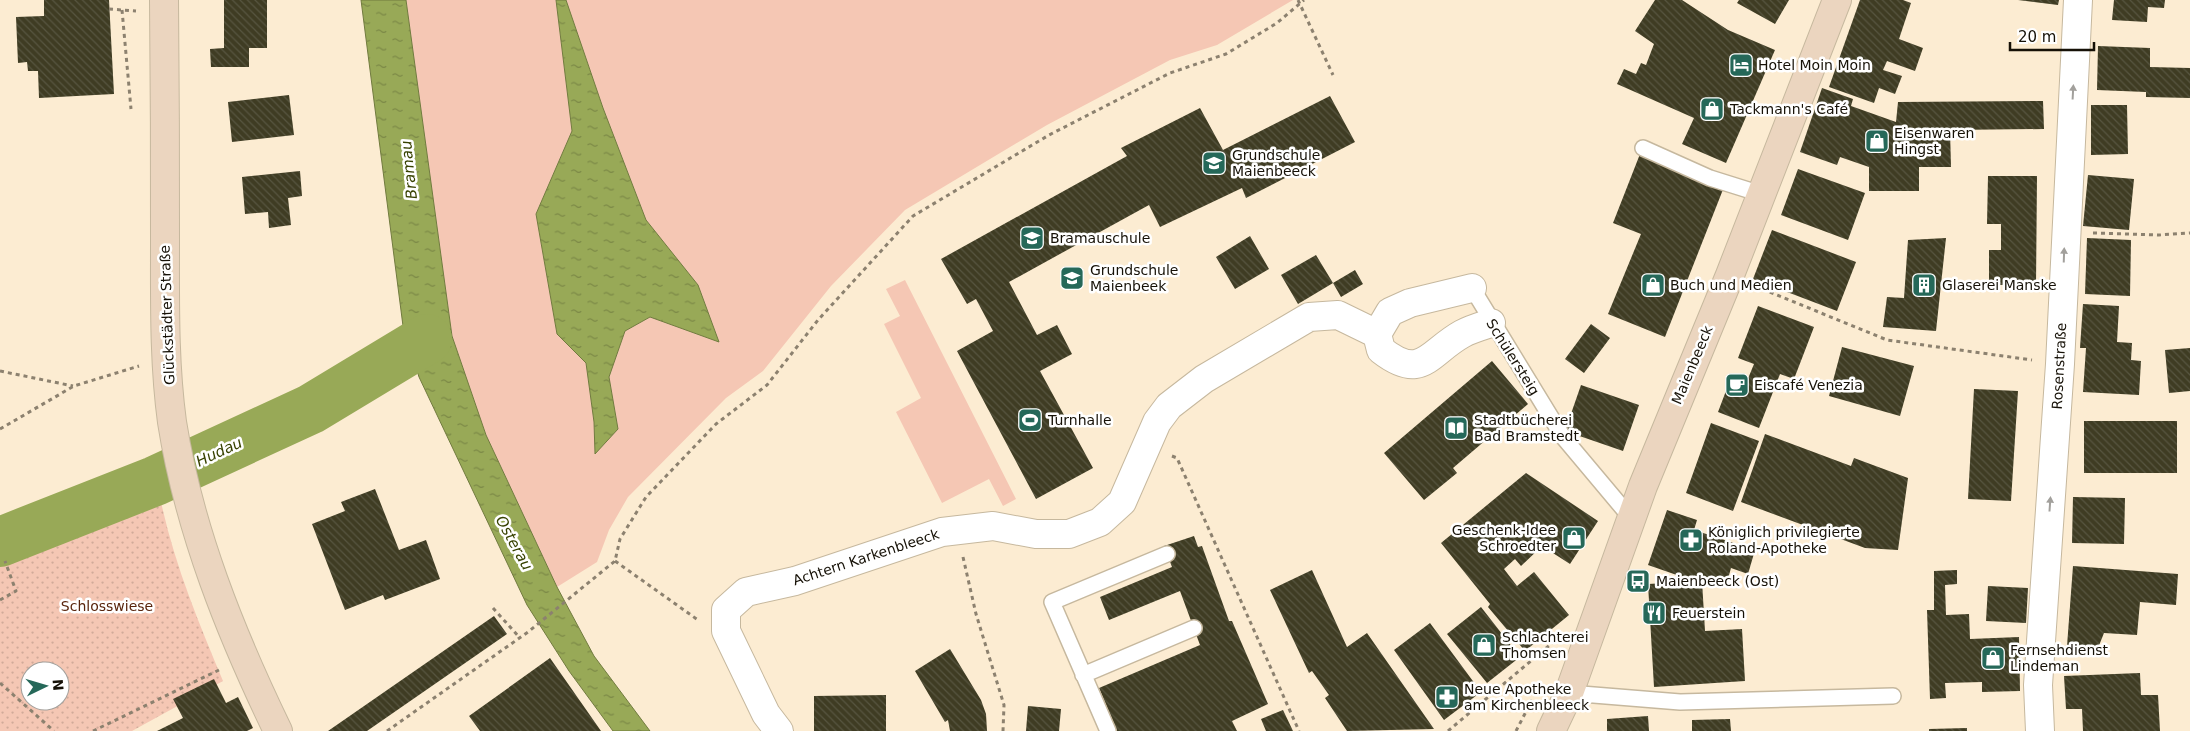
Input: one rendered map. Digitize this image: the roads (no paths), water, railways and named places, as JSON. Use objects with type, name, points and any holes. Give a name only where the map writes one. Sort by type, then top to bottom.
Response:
[{"type":"street","name":"Glückstädter Straße","points":[[164,0],[165,358],[172,422],[186,488],[211,571],[243,658],[278,731]]},
{"type":"street","name":"Maienbeeck","points":[[1551,731],[1569,692],[1631,518],[1682,386],[1730,275],[1837,0]]},
{"type":"street","name":"Rosenstraße","points":[[2040,731],[2038,685],[2060,364],[2078,0]]},
{"type":"street","points":[[1472,288],[1410,303],[1390,312],[1377,334],[1381,350],[1394,360],[1404,364],[1417,364],[1462,334],[1491,323]]},
{"type":"street","name":"Achtern Karkenbleeck","points":[[779,731],[766,714],[726,631],[726,610],[746,592],[795,581],[942,532],[993,526],[1036,534],[1069,534],[1100,522],[1122,502],[1157,424],[1204,379],[1309,317],[1338,315],[1377,334]]},
{"type":"street","points":[[1562,731],[1568,715],[1569,692]]},
{"type":"lane","points":[[1643,148],[1710,178],[1762,194]]},
{"type":"lane","name":"Schülersteig","points":[[1472,288],[1491,323],[1563,438],[1631,518]]},
{"type":"lane","points":[[1108,731],[1052,602],[1167,554]]},
{"type":"lane","points":[[1083,675],[1194,628]]},
{"type":"lane","points":[[1569,692],[1680,702],[1893,696]]},
{"type":"water","points":[[361,0],[406,0],[452,336],[486,435],[557,587],[594,656],[650,731],[613,731],[569,671],[527,605],[419,377],[403,326]]},
{"type":"water","points":[[556,0],[566,0],[603,108],[646,220],[698,285],[719,342],[650,317],[625,331],[609,377],[618,429],[595,454],[594,422],[586,363],[557,334],[536,214],[572,131]]},
{"type":"waterway","name":"Hudau","points":[[0,542],[155,481],[311,409],[427,339]]},
{"type":"place","name":"Hotel Moin Moin","points":[[1741,65]]},
{"type":"place","name":"Tackmann's Café","points":[[1712,109]]},
{"type":"place","name":"Eisenwaren Hingst","points":[[1877,141]]},
{"type":"place","name":"Grundschule Maienbeeck","points":[[1214,163]]},
{"type":"place","name":"Bramauschule","points":[[1032,238]]},
{"type":"place","name":"Grundschule Maienbeek","points":[[1072,278]]},
{"type":"place","name":"Buch und Medien","points":[[1653,285]]},
{"type":"place","name":"Glaserei Manske","points":[[1924,285]]},
{"type":"place","name":"Eiscafé Venezia","points":[[1737,385]]},
{"type":"place","name":"Turnhalle","points":[[1030,420]]},
{"type":"place","name":"Stadtbücherei Bad Bramstedt","points":[[1456,428]]},
{"type":"place","name":"Geschenk-Idee Schroedter","points":[[1574,538]]},
{"type":"place","name":"Königlich privilegierte Roland-Apotheke","points":[[1691,540]]},
{"type":"place","name":"Maienbeeck (Ost)","points":[[1638,581]]},
{"type":"place","name":"Feuerstein","points":[[1654,613]]},
{"type":"place","name":"Schlachterei Thomsen","points":[[1484,645]]},
{"type":"place","name":"Fernsehdienst Lindeman","points":[[1993,658]]},
{"type":"place","name":"Neue Apotheke am Kirchenbleeck","points":[[1447,697]]},
{"type":"water label","name":"Bramau","points":[[409,170]]},
{"type":"water label","name":"Osterau","points":[[514,543]]},
{"type":"park label","name":"Schlosswiese","points":[[107,606]]}]
